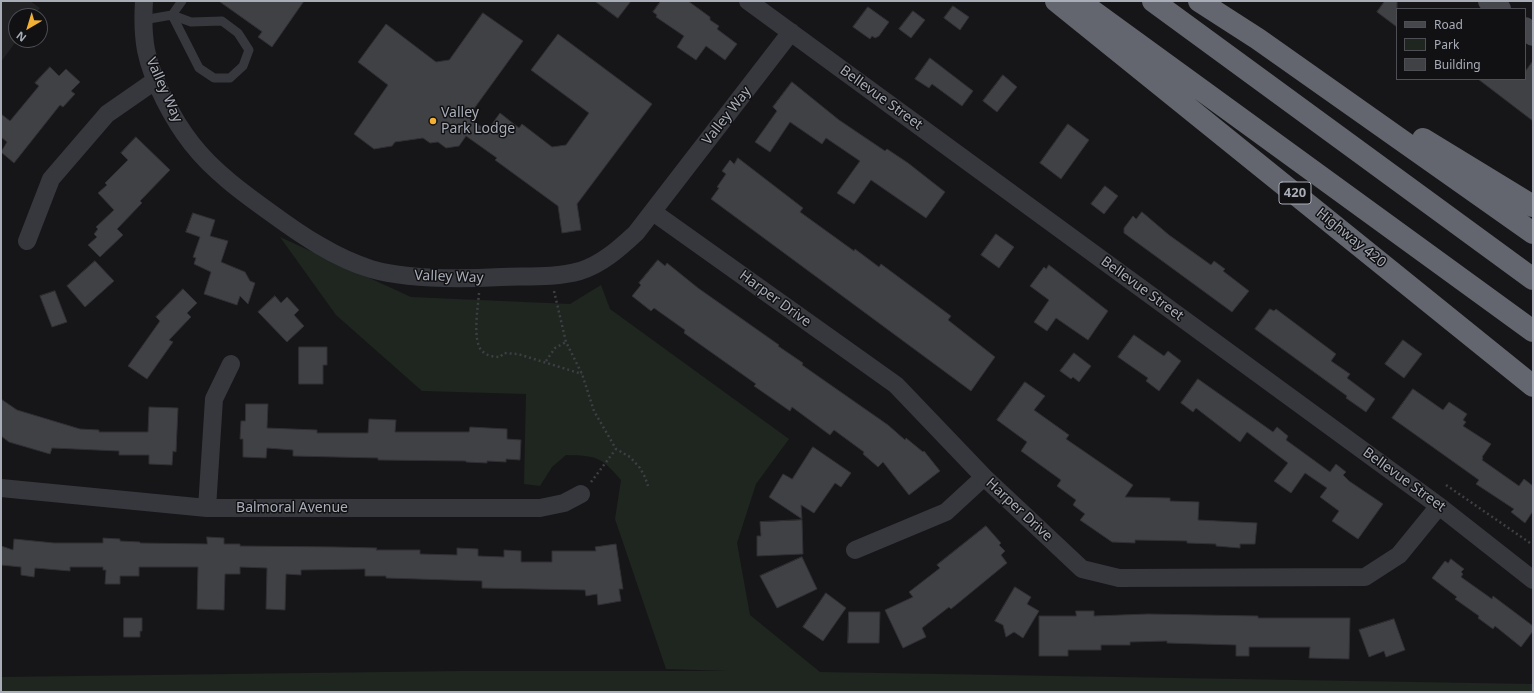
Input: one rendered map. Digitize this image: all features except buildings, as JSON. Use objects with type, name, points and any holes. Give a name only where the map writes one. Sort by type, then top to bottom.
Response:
[{"type":"highway","name":"Highway 420","points":[[1056,1],[1533,386]]},
{"type":"highway","points":[[1079,1],[1533,331]]},
{"type":"highway","points":[[1153,1],[1533,279]]},
{"type":"highway","points":[[1199,1],[1258,39],[1533,206]]},
{"type":"highway","points":[[1258,39],[1533,233]]},
{"type":"street","name":"Valley Way","points":[[144,1],[143,20],[146,51],[156,80],[172,115],[192,144],[218,171],[253,200],[294,230],[341,257],[370,269],[399,275],[479,278],[550,275],[579,271],[599,262],[636,233],[791,32]]},
{"type":"street","name":"Bellevue Street","points":[[748,1],[1439,506],[1533,580]]},
{"type":"street","points":[[1489,1],[1499,8]]},
{"type":"street","points":[[27,241],[51,179],[107,114],[156,80]]},
{"type":"street","name":"Harper Drive","points":[[653,212],[896,385],[984,477],[1082,569],[1119,578],[1365,577],[1399,555],[1439,506]]},
{"type":"street","points":[[206,508],[214,399],[231,364]]},
{"type":"street","points":[[855,550],[946,512],[984,477]]},
{"type":"street","name":"Balmoral Avenue","points":[[1,488],[206,508],[540,508],[564,503],[581,494]]},
{"type":"lane","points":[[172,16],[182,1]]},
{"type":"lane","points":[[143,20],[172,16],[191,22],[222,21],[238,33],[249,50],[243,66],[230,78],[214,78],[199,68],[172,16]]},
{"type":"path","points":[[550,275],[566,342],[582,374],[594,411],[616,448],[630,456],[645,477],[648,486]]},
{"type":"path","points":[[479,278],[477,342],[482,351],[492,356],[500,357],[510,352],[546,361],[582,374]]},
{"type":"path","points":[[546,361],[555,348],[566,342]]},
{"type":"path","points":[[581,494],[616,448]]},
{"type":"path","points":[[1446,486],[1533,545]]},
{"type":"shaded area","points":[[1,1],[30,1],[40,8],[8,8],[8,48],[11,48],[1,62]]},
{"type":"green space","points":[[280,237],[411,297],[570,304],[601,285],[610,309],[789,439],[756,484],[737,543],[750,615],[820,672],[1533,684],[1533,692],[1,692],[1,677],[461,671],[727,671],[666,669],[615,519],[621,480],[608,466],[591,457],[566,455],[552,467],[540,486],[524,484],[526,394],[422,391],[336,315]]},
{"type":"place","name":"Valley Park Lodge","points":[[433,121]]}]
